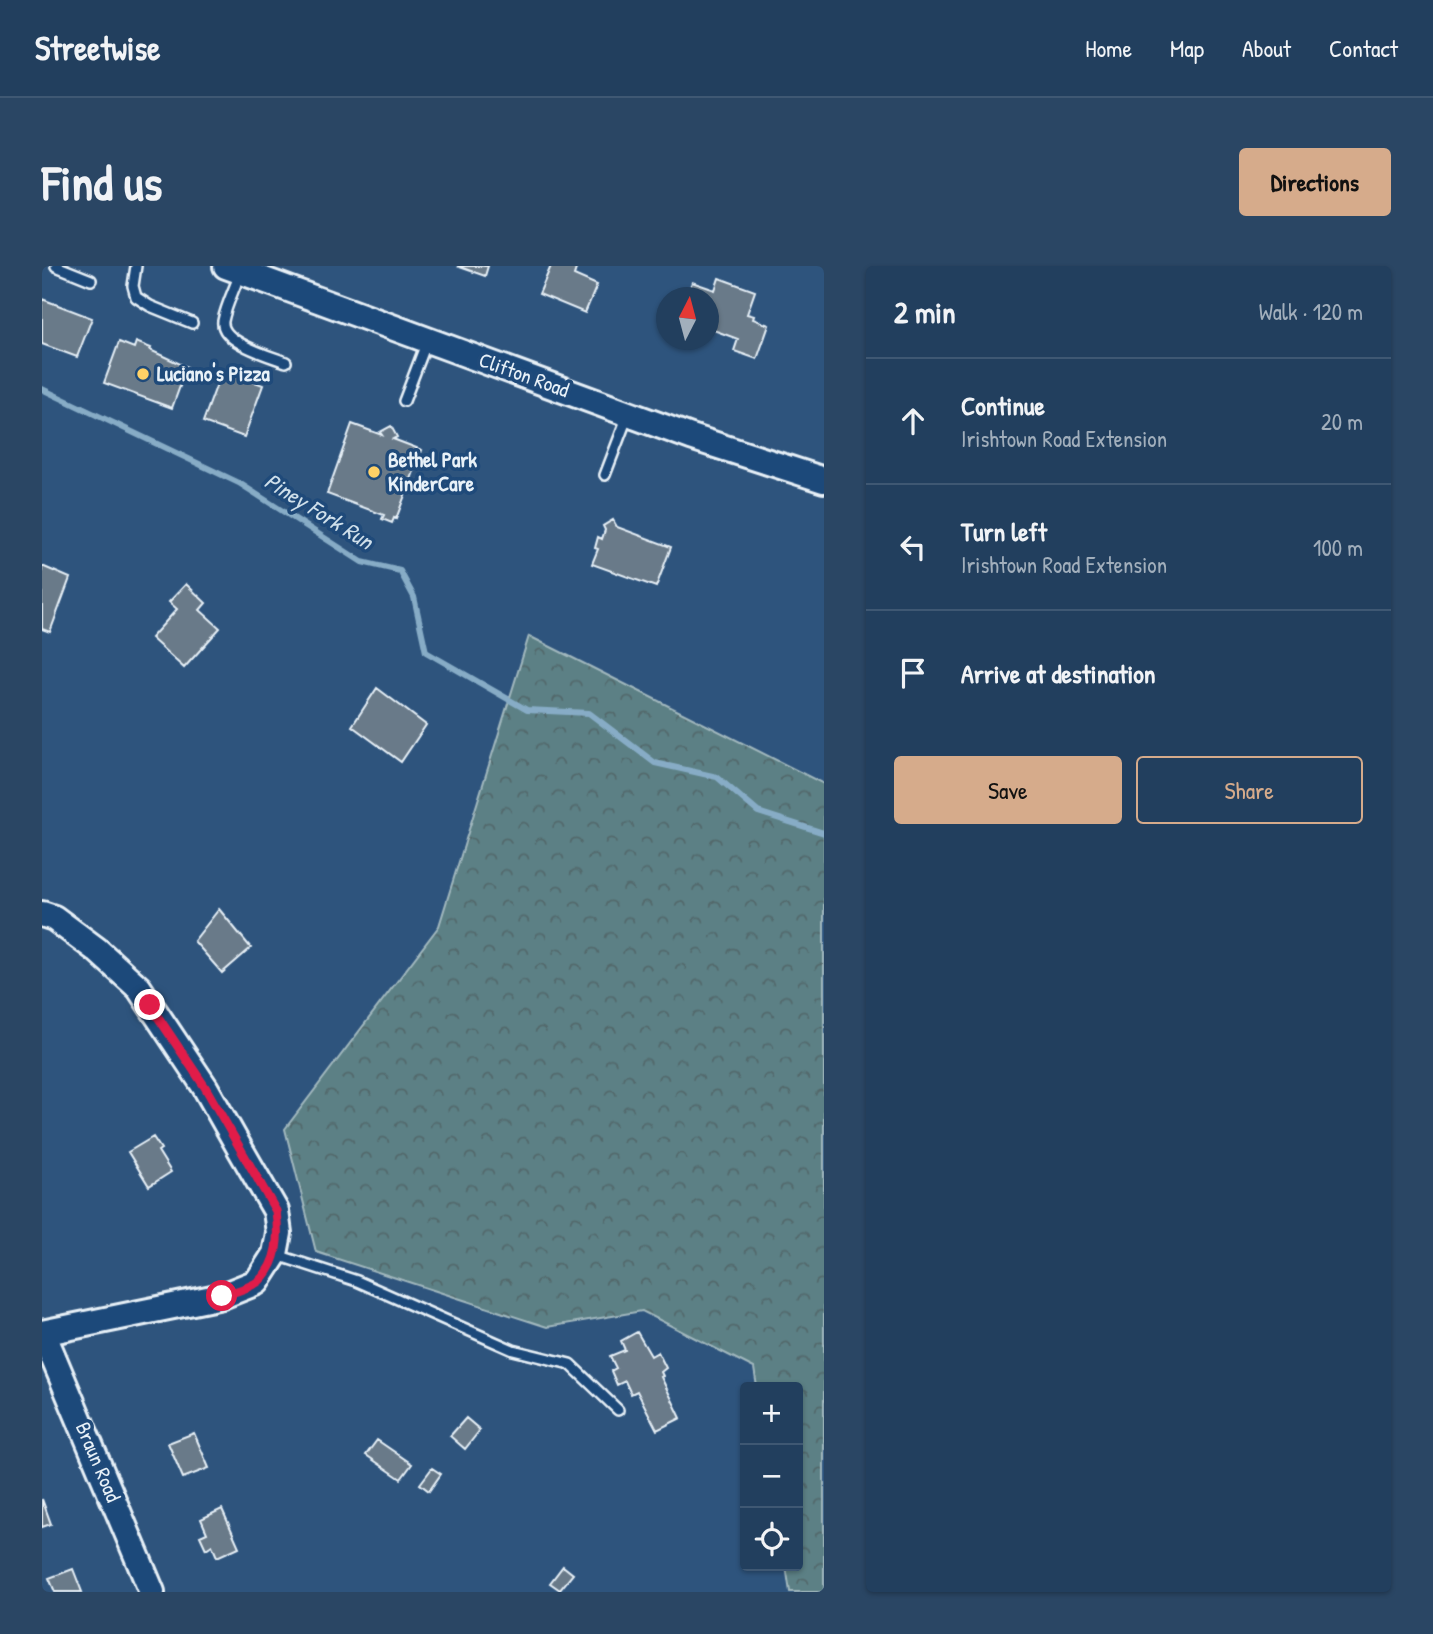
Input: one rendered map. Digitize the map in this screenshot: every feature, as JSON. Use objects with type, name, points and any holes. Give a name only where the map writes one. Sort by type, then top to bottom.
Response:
[{"type":"street","name":"Clifton Road","points":[[234,269],[629,414],[824,480]]},
{"type":"street","points":[[42,914],[54,918],[97,950],[139,988],[205,1087],[276,1211],[279,1233],[275,1254],[257,1282],[222,1296],[42,1333]]},
{"type":"street","name":"Braun Road","points":[[42,1333],[152,1592]]},
{"type":"lane","points":[[56,266],[91,280]]},
{"type":"lane","points":[[136,266],[133,286],[136,298],[192,323]]},
{"type":"lane","points":[[234,269],[223,323],[225,332],[238,342],[286,362]]},
{"type":"lane","points":[[404,401],[428,340]]},
{"type":"lane","points":[[605,475],[629,414]]},
{"type":"lane","points":[[275,1254],[357,1281],[513,1350],[570,1364],[618,1409]]},
{"type":"green space","points":[[529,636],[824,784],[824,1592],[790,1592],[787,1571],[803,1571],[803,1382],[756,1382],[754,1368],[642,1311],[547,1327],[316,1252],[285,1129],[439,926]]},
{"type":"building","points":[[457,266],[488,266],[485,276]]},
{"type":"building","points":[[551,266],[577,266],[574,275],[597,285],[585,313],[539,294]]},
{"type":"building","points":[[719,278],[755,291],[747,314],[769,325],[757,359],[734,351],[738,339],[719,332],[719,287],[716,287]]},
{"type":"building","points":[[692,282],[706,287],[690,287]]},
{"type":"building","points":[[42,299],[92,318],[77,357],[42,344]]},
{"type":"building","points":[[119,342],[134,348],[136,342],[187,367],[172,408],[104,383]]},
{"type":"building","points":[[222,370],[263,385],[244,437],[203,422]]},
{"type":"building","name":"Bethel Park KinderCare","points":[[352,424],[382,435],[380,432],[391,426],[397,437],[393,439],[422,450],[396,519],[394,518],[392,523],[382,519],[384,515],[327,494]]},
{"type":"building","points":[[613,520],[617,527],[671,547],[656,587],[592,564],[598,549],[595,548],[598,537],[602,539],[605,530],[603,526]]},
{"type":"building","points":[[42,566],[70,578],[50,632],[42,629]]},
{"type":"building","points":[[186,584],[206,603],[200,610],[220,628],[184,668],[151,638],[177,609],[169,602]]},
{"type":"building","points":[[377,688],[426,725],[401,762],[352,726]]},
{"type":"building","points":[[219,909],[251,948],[222,973],[194,941]]},
{"type":"building","points":[[153,1137],[171,1172],[149,1186],[128,1152]]},
{"type":"building","points":[[637,1332],[651,1356],[658,1352],[666,1368],[661,1372],[661,1377],[681,1418],[657,1430],[637,1391],[631,1394],[625,1381],[617,1385],[611,1371],[616,1368],[610,1356],[625,1350],[621,1341]]},
{"type":"building","points":[[466,1418],[480,1430],[465,1449],[450,1436]]},
{"type":"building","points":[[194,1433],[209,1468],[183,1478],[168,1443]]},
{"type":"building","points":[[377,1440],[412,1464],[401,1479],[366,1455]]},
{"type":"building","points":[[432,1468],[441,1474],[429,1491],[420,1484]]},
{"type":"building","points":[[42,1499],[51,1524],[42,1527]]},
{"type":"building","points":[[222,1509],[239,1547],[217,1557],[212,1545],[206,1549],[200,1536],[207,1533],[201,1519]]},
{"type":"building","points":[[563,1566],[573,1574],[560,1590],[550,1583]]},
{"type":"building","points":[[73,1569],[82,1592],[55,1592],[49,1578]]},
{"type":"waterway","name":"Piney Fork Run","points":[[42,389],[239,483],[362,562],[400,571],[414,597],[426,652],[527,710],[589,713],[655,763],[717,777],[758,812],[824,833]]},
{"type":"place","name":"Luciano's Pizza","points":[[143,374]]},
{"type":"place","name":"Bethel Park KinderCare","points":[[374,472]]},
{"type":"route","points":[[150,1005],[205,1087],[276,1211],[279,1233],[275,1254],[267,1270],[257,1282],[222,1296]]}]
